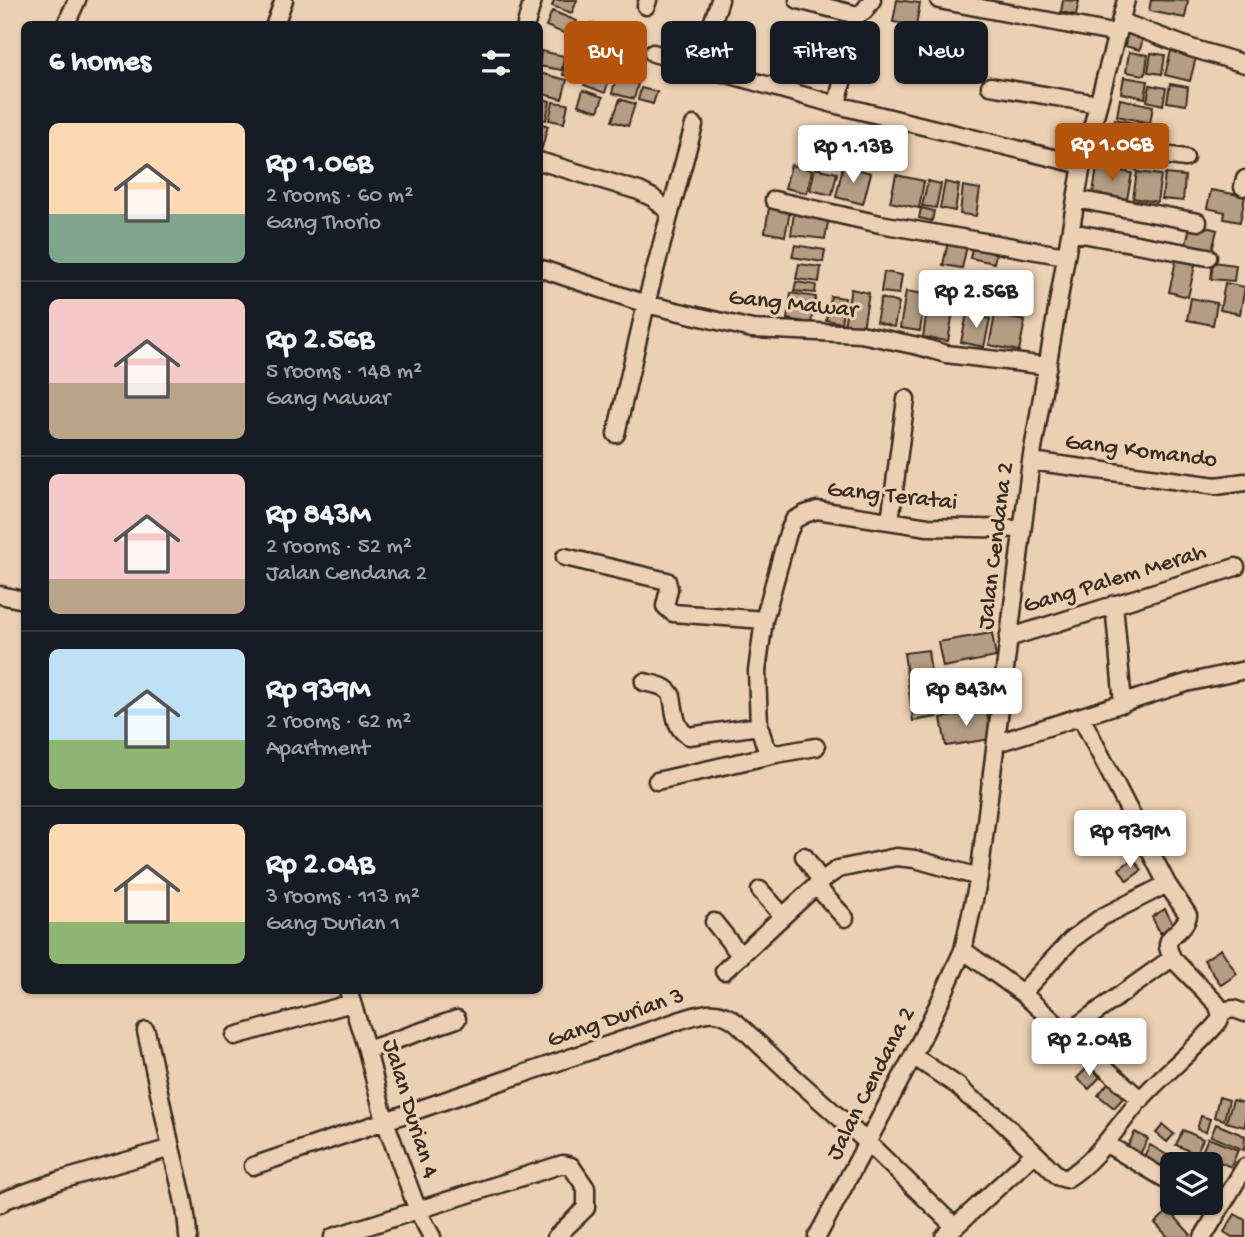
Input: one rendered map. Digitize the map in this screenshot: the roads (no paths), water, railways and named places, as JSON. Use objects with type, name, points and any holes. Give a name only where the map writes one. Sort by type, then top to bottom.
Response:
[{"type":"street","points":[[67,21],[77,0]]},
{"type":"street","points":[[276,21],[284,0]]},
{"type":"street","points":[[527,21],[533,0]]},
{"type":"street","points":[[713,21],[720,0]]},
{"type":"street","points":[[798,0],[857,15],[864,11],[872,0]]},
{"type":"street","points":[[939,0],[1022,8],[1120,28],[1245,64]]},
{"type":"street","name":"Jalan Cendana 2","points":[[817,1237],[913,1056],[963,950],[979,877],[1031,461],[1066,256],[1082,164],[1126,0]]},
{"type":"street","points":[[838,105],[857,15]]},
{"type":"street","points":[[653,52],[661,54]]},
{"type":"street","points":[[756,82],[838,105],[1082,164]]},
{"type":"street","points":[[990,86],[1098,104]]},
{"type":"street","points":[[616,434],[646,304],[694,125]]},
{"type":"street","points":[[1088,144],[1185,158]]},
{"type":"street","points":[[543,162],[639,191],[653,198],[670,213]]},
{"type":"street","points":[[1076,199],[1198,222]]},
{"type":"street","points":[[774,200],[880,224],[1066,256]]},
{"type":"street","points":[[1071,232],[1208,257]]},
{"type":"street","name":"Gang Mawar","points":[[543,269],[646,304],[752,329],[861,334],[946,354],[1048,366]]},
{"type":"street","points":[[890,521],[906,399]]},
{"type":"street","name":"Gang Komando","points":[[1031,461],[1216,486],[1245,482]]},
{"type":"street","name":"Gang Teratai","points":[[758,726],[757,671],[764,620],[794,520],[817,510],[928,527],[1022,529]]},
{"type":"street","points":[[565,557],[667,581],[669,589],[665,606],[673,613],[764,620]]},
{"type":"street","name":"Gang Palem Merah","points":[[1008,638],[1236,567]]},
{"type":"street","points":[[0,595],[21,599]]},
{"type":"street","points":[[1114,604],[1123,704]]},
{"type":"street","points":[[997,743],[1186,683],[1245,670]]},
{"type":"street","points":[[644,682],[666,687],[670,691],[679,729],[683,734],[689,736],[758,726],[765,744],[776,754]]},
{"type":"street","points":[[913,1056],[995,1115],[1059,1177],[1066,1179],[1083,1167],[1141,1100],[1222,1017],[1217,1004],[1172,958],[1169,939],[1187,923],[1188,915],[1167,884],[1081,717]]},
{"type":"street","points":[[657,781],[816,747]]},
{"type":"street","points":[[804,856],[819,883],[845,918]]},
{"type":"street","points":[[724,971],[819,883],[838,869],[896,857],[915,859],[979,877]]},
{"type":"street","points":[[1022,993],[1071,940],[1102,917],[1167,884]]},
{"type":"street","points":[[760,890],[783,916]]},
{"type":"street","points":[[714,922],[741,956]]},
{"type":"street","points":[[963,950],[1022,993],[1141,1100]]},
{"type":"street","points":[[1067,1033],[1172,958]]},
{"type":"street","points":[[235,1037],[350,997]]},
{"type":"street","name":"Jalan Durian 4","points":[[350,997],[385,1121],[418,1211],[432,1237]]},
{"type":"street","points":[[1220,1011],[1234,1009],[1245,1013]]},
{"type":"street","name":"Gang Durian 3","points":[[253,1166],[681,1020],[713,1012],[729,1016],[868,1143],[950,1232]]},
{"type":"street","points":[[367,1050],[457,1019]]},
{"type":"street","points":[[146,1031],[182,1196],[188,1237]]},
{"type":"street","points":[[1105,1143],[1160,1177]]},
{"type":"street","points":[[0,1204],[58,1181],[171,1148]]},
{"type":"street","points":[[950,1232],[1035,1153]]},
{"type":"street","points":[[333,1237],[564,1164],[571,1166],[586,1188],[586,1208],[556,1237]]},
{"type":"street","points":[[1223,1204],[1245,1167]]},
{"type":"street","points":[[1203,1237],[1217,1215]]}]
